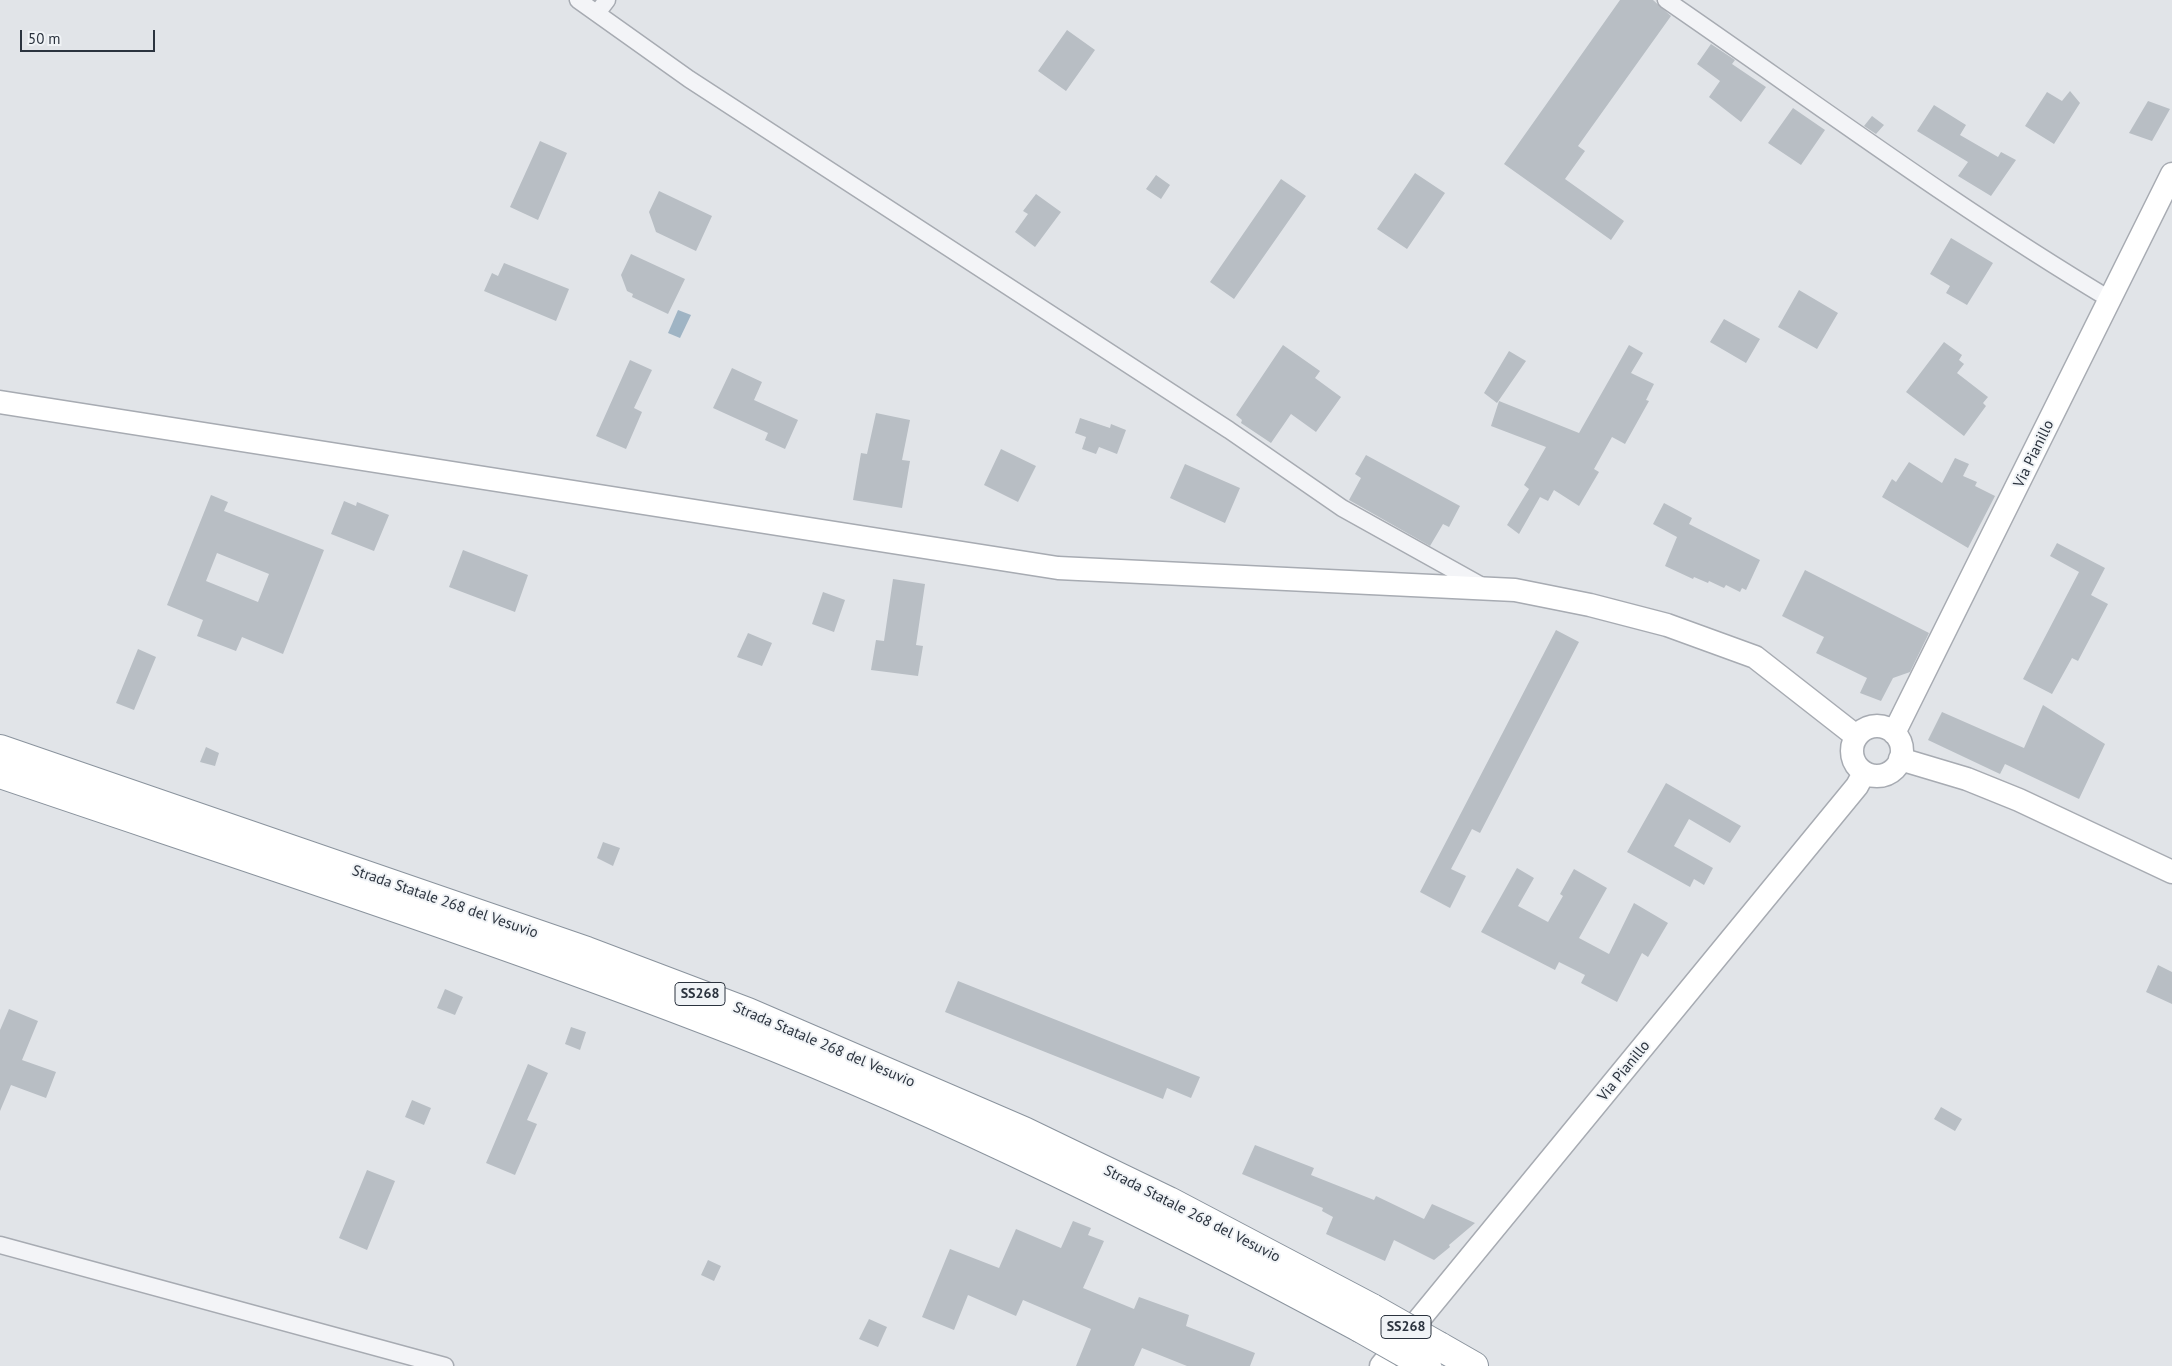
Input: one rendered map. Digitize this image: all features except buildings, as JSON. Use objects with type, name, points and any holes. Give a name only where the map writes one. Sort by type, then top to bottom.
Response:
[{"type":"highway","name":"Strada Statale 268 del Vesuvio","points":[[0,749],[587,951],[748,1012],[1024,1131],[1169,1201],[1366,1318],[1431,1359],[1474,1366]]},
{"type":"highway","name":"Strada Statale 268 del Vesuvio","points":[[0,774],[579,972],[742,1034],[889,1096],[1014,1152],[1366,1318]]},
{"type":"street","points":[[578,0],[602,7],[689,79],[1229,430],[1342,508],[1485,588]]},
{"type":"street","points":[[1666,0],[1952,200],[2034,254],[2111,300]]},
{"type":"street","name":"Via Pianillo","points":[[1894,733],[2172,174]]},
{"type":"street","points":[[0,402],[1058,568],[1515,590],[1590,605],[1668,625],[1755,657],[1856,736]]},
{"type":"street","points":[[1870,727],[1887,728],[1894,733],[1901,745],[1900,759],[1897,766],[1885,775],[1878,776],[1864,772],[1853,760],[1852,752],[1856,736],[1870,727]]},
{"type":"street","points":[[1900,759],[1967,779],[2011,796],[2172,872]]},
{"type":"street","name":"Via Pianillo","points":[[1380,1366],[1858,786],[1864,772]]},
{"type":"street","points":[[0,1245],[445,1366]]},
{"type":"water","points":[[678,310],[691,315],[680,338],[668,333]]}]
